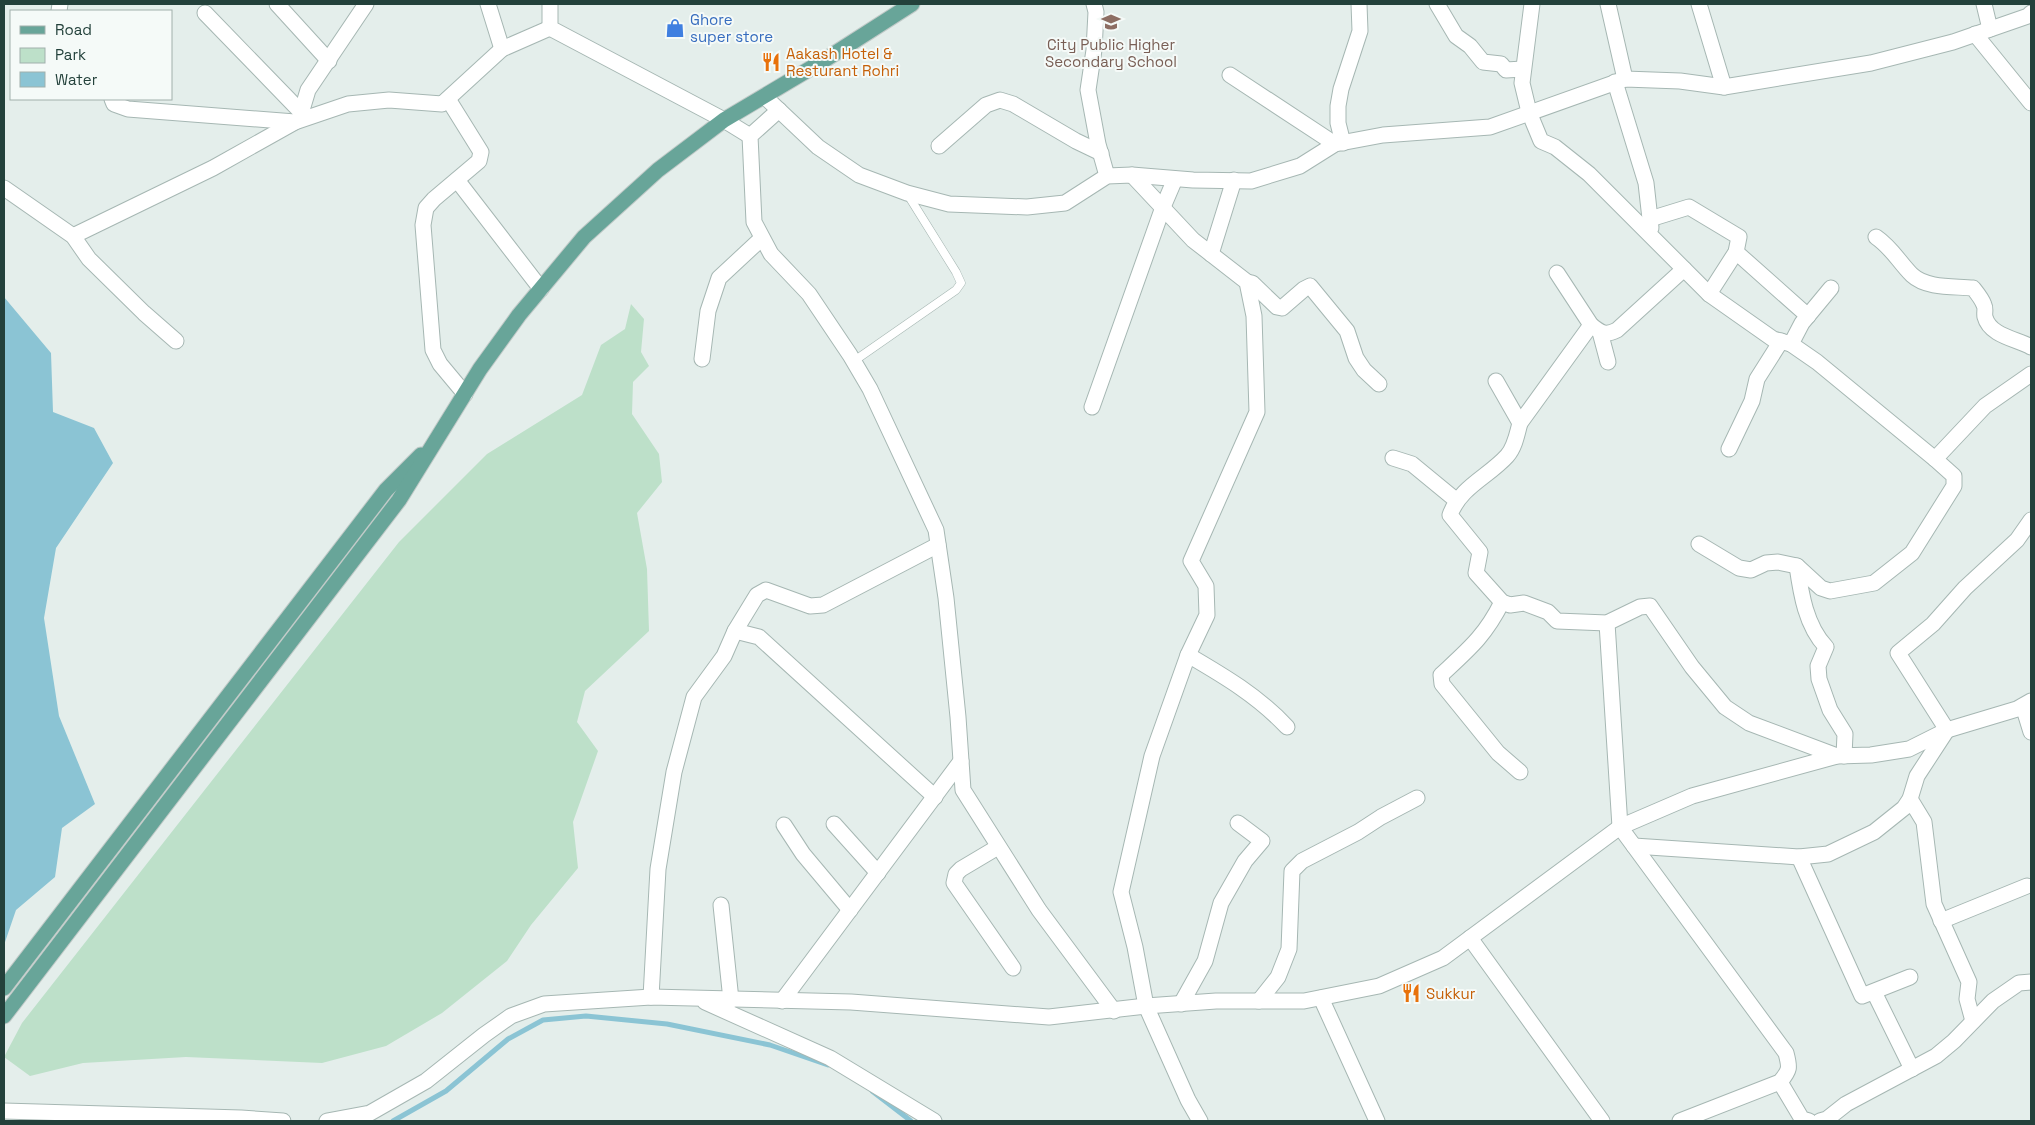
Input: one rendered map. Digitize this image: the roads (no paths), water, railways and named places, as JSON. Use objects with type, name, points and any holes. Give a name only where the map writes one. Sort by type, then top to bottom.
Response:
[{"type":"main road","points":[[4,1016],[400,500],[465,394],[519,315],[584,237],[658,170],[724,120],[912,4]]},
{"type":"main road","points":[[4,988],[386,490],[440,436]]},
{"type":"street","points":[[277,4],[329,60]]},
{"type":"street","points":[[299,119],[308,90],[366,4]]},
{"type":"street","points":[[488,4],[502,49]]},
{"type":"street","points":[[550,4],[550,28]]},
{"type":"street","points":[[1094,4],[1096,12],[1095,31],[1088,90],[1107,176]]},
{"type":"street","points":[[1339,144],[1338,106],[1341,89],[1360,31],[1359,4]]},
{"type":"street","points":[[1437,4],[1456,36],[1470,46],[1484,62],[1501,64],[1506,70],[1522,69]]},
{"type":"street","points":[[1532,4],[1522,69],[1522,83],[1529,112],[1541,141],[1555,147],[1589,174],[1709,294],[1773,339],[1786,343],[1817,362],[1954,476],[1954,486],[1912,553],[1874,583],[1830,591],[1821,588],[1797,566],[1778,562],[1766,563],[1751,570],[1738,568],[1699,544]]},
{"type":"street","points":[[1608,4],[1620,81],[1646,182],[1652,237]]},
{"type":"street","points":[[1699,4],[1724,86]]},
{"type":"street","points":[[1984,4],[1990,29]]},
{"type":"street","points":[[205,13],[299,119]]},
{"type":"street","points":[[764,97],[818,147],[859,174],[907,193],[949,204],[1027,208],[1065,203],[1107,176],[1132,175],[1175,179],[1251,181],[1300,166],[1339,144],[1383,135],[1490,127],[1620,81],[1680,81],[1724,86],[1871,63],[1975,34],[2031,13]]},
{"type":"street","points":[[73,236],[213,168],[299,119],[348,104],[389,100],[442,104],[502,49],[550,28]]},
{"type":"street","points":[[550,28],[724,120],[750,136]]},
{"type":"street","points":[[1975,34],[2031,103]]},
{"type":"street","points":[[1230,75],[1339,144]]},
{"type":"street","points":[[448,99],[481,152],[479,161],[426,208],[423,225],[433,350],[440,364],[465,394]]},
{"type":"street","points":[[112,100],[114,104],[128,109],[299,119]]},
{"type":"street","points":[[939,146],[986,106],[1000,100],[1013,104],[1076,141],[1101,153]]},
{"type":"street","points":[[750,136],[780,110]]},
{"type":"street","points":[[750,136],[754,222],[771,254],[809,294],[854,361],[870,389],[936,530],[952,653],[963,790],[1039,910],[1114,1011]]},
{"type":"street","points":[[1132,175],[1194,240],[1247,282],[1252,283],[1277,307],[1282,308],[1310,286],[1347,331],[1356,358],[1364,370],[1380,384]]},
{"type":"street","points":[[1092,407],[1162,207],[1175,179]]},
{"type":"street","points":[[457,180],[541,289]]},
{"type":"street","points":[[1211,254],[1234,180]]},
{"type":"street","points":[[4,188],[73,236],[89,259],[144,313],[176,341]]},
{"type":"street","points":[[1650,219],[1689,207],[1738,237],[1736,252],[1709,294]]},
{"type":"street","points":[[1876,237],[1887,245],[1912,275],[1923,282],[1973,288],[1984,306],[1985,318],[1997,332],[2011,340],[2024,342],[2031,347]]},
{"type":"street","points":[[702,359],[708,311],[719,278],[762,238]]},
{"type":"street","points":[[1736,252],[1808,316]]},
{"type":"street","points":[[1596,329],[1609,334],[1617,330],[1684,269]]},
{"type":"street","points":[[1557,273],[1596,329],[1608,362]]},
{"type":"street","points":[[1200,1121],[1188,1100],[1146,1006],[1135,947],[1121,892],[1152,756],[1188,655],[1207,615],[1206,586],[1191,561],[1257,412],[1254,316],[1247,282]]},
{"type":"street","points":[[1729,449],[1752,401],[1757,379],[1831,288]]},
{"type":"street","points":[[1596,329],[1520,423],[1516,441],[1507,455],[1473,483],[1457,501],[1450,515],[1480,552],[1476,573],[1502,602],[1510,605],[1524,603],[1548,612],[1557,621],[1607,623],[1640,607],[1650,606],[1692,667],[1725,707],[1749,723],[1840,756]]},
{"type":"street","points":[[1935,459],[1985,406],[2031,374]]},
{"type":"street","points":[[1496,381],[1520,423]]},
{"type":"street","points":[[1393,458],[1412,464],[1457,501]]},
{"type":"street","points":[[1948,730],[1898,652],[1933,624],[1965,588],[2017,540],[2031,520]]},
{"type":"street","points":[[651,998],[658,869],[674,772],[694,697],[724,656],[735,631],[757,595],[766,590],[810,606],[823,605],[938,545]]},
{"type":"street","points":[[1797,566],[1800,587],[1810,623],[1826,647],[1818,666],[1818,679],[1830,710],[1845,734],[1840,756]]},
{"type":"street","points":[[1502,602],[1492,623],[1477,642],[1441,675],[1442,684],[1498,753],[1520,772]]},
{"type":"street","points":[[1607,623],[1620,827],[1786,1053],[1789,1063],[1789,1071],[1780,1082],[1680,1121]]},
{"type":"street","points":[[735,631],[759,638],[934,797]]},
{"type":"street","points":[[1188,655],[1255,697],[1272,710],[1287,727]]},
{"type":"street","points":[[327,1121],[370,1113],[426,1081],[511,1016],[544,1004],[651,998],[851,1002],[1050,1017],[1146,1006],[1260,1001],[1304,1002],[1379,986],[1443,958],[1620,827],[1692,796],[1840,756],[1871,755],[1909,749],[1948,730],[2027,703],[2031,732]]},
{"type":"street","points":[[1634,846],[1799,857],[1828,854],[1874,832],[1904,808],[1910,799],[1918,776],[1948,730]]},
{"type":"street","points":[[782,1001],[961,762]]},
{"type":"street","points":[[1260,1001],[1278,977],[1289,949],[1292,871],[1302,861],[1417,798]]},
{"type":"street","points":[[1910,799],[1924,822],[1928,841],[1931,890],[1934,904],[1969,982],[1967,999],[1973,1022]]},
{"type":"street","points":[[1181,1004],[1205,961],[1221,904],[1245,862],[1262,841],[1238,823]]},
{"type":"street","points":[[834,824],[878,872]]},
{"type":"street","points":[[784,825],[803,854],[850,910]]},
{"type":"street","points":[[998,848],[961,869],[956,874],[954,883],[1013,968]]},
{"type":"street","points":[[1799,857],[1862,996],[1910,978]]},
{"type":"street","points":[[1941,921],[2027,886]]},
{"type":"street","points":[[721,905],[731,1000]]},
{"type":"street","points":[[1470,938],[1602,1121]]},
{"type":"street","points":[[1820,1121],[1827,1119],[1846,1104],[1936,1056],[2002,995],[2019,984],[2031,982]]},
{"type":"street","points":[[1874,992],[1912,1069]]},
{"type":"street","points":[[1321,998],[1377,1121]]},
{"type":"street","points":[[697,999],[830,1058],[934,1121]]},
{"type":"street","points":[[1780,1082],[1802,1119],[1809,1121]]},
{"type":"street","points":[[4,1112],[241,1118],[283,1121]]},
{"type":"lane","points":[[854,361],[956,290],[961,283],[907,193]]},
{"type":"water","points":[[4,297],[51,353],[53,412],[94,428],[113,463],[56,548],[44,618],[59,716],[95,804],[62,828],[55,877],[16,910],[4,945]]},
{"type":"waterway","points":[[393,1121],[446,1091],[508,1039],[543,1020],[586,1016],[667,1024],[770,1045],[828,1065]]},
{"type":"waterway","points":[[872,1091],[911,1121]]},
{"type":"place","name":"City Public Higher Secondary School","points":[[1111,22]]},
{"type":"place","name":"Ghore super store","points":[[675,28]]},
{"type":"place","name":"Aakash Hotel & Resturant Rohri","points":[[771,62]]},
{"type":"place","name":"Sukkur","points":[[1411,993]]}]
